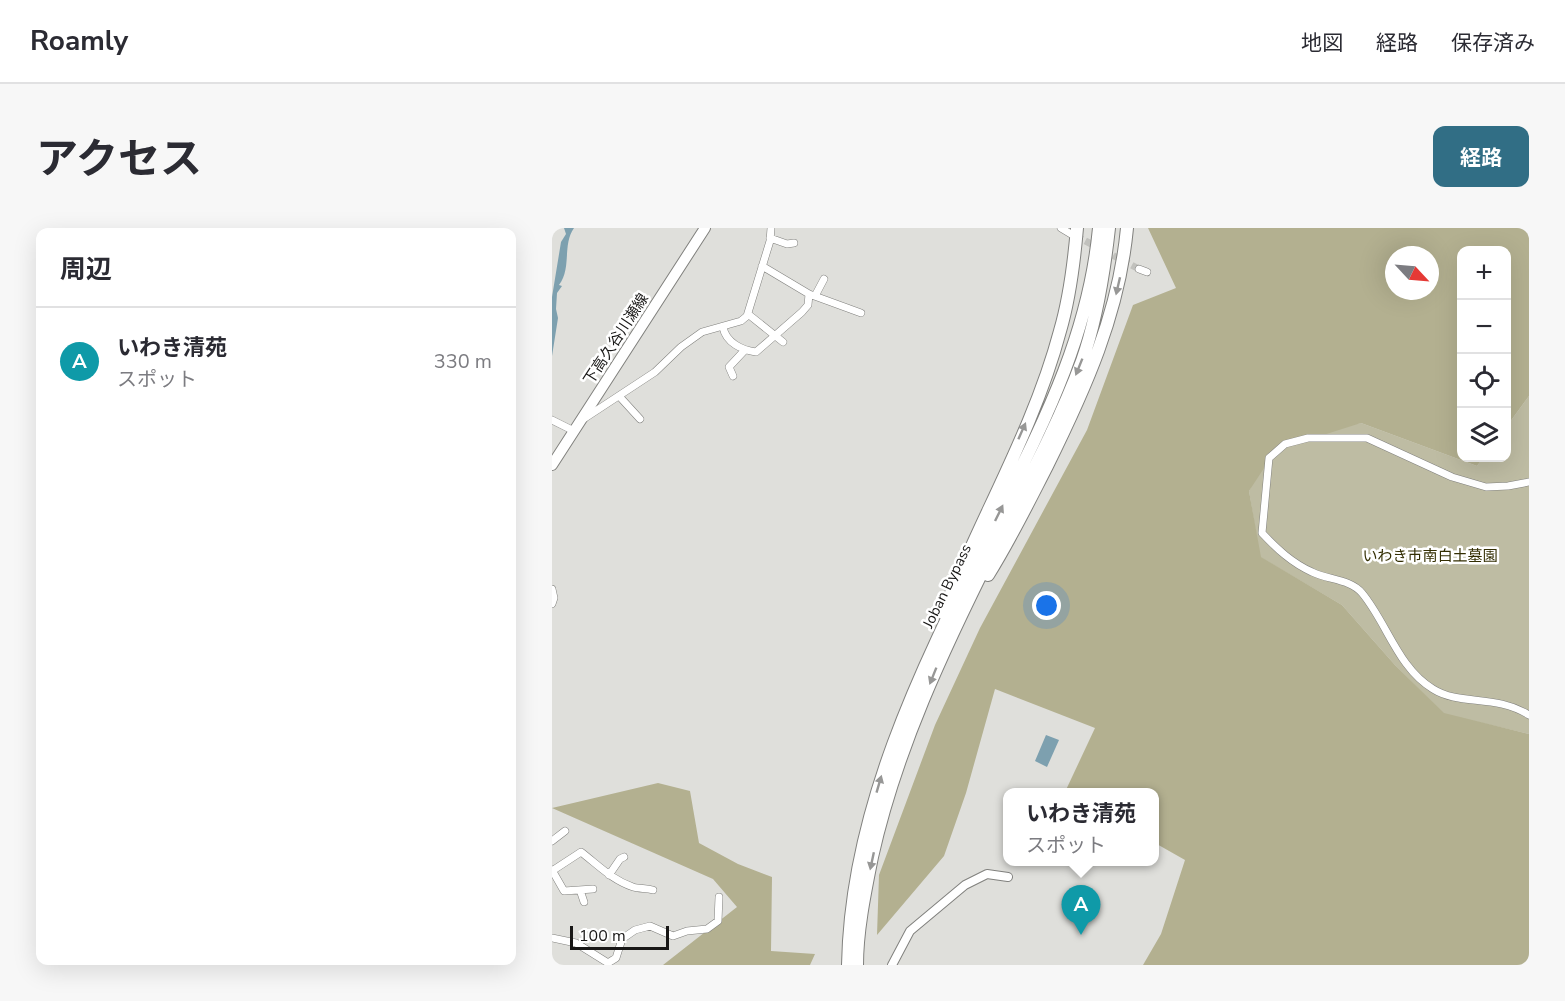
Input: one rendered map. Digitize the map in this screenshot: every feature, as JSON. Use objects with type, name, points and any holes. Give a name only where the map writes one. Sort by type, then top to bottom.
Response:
[{"type":"highway","name":"Joban Bypass","points":[[848,965],[853,906],[869,818],[885,766],[919,679],[1067,366],[1087,305],[1098,228]]},
{"type":"highway","name":"Joban Bypass","points":[[857,965],[866,888],[880,821],[895,771],[957,622],[1049,436],[1082,360],[1105,268],[1109,228]]},
{"type":"highway","points":[[957,622],[1002,554],[1084,390],[1114,304],[1127,228]]},
{"type":"highway","points":[[919,679],[960,570],[1037,398],[1054,350],[1073,274],[1074,231]]},
{"type":"main road","name":"下高久谷川瀬線","points":[[552,465],[705,228]]},
{"type":"street","points":[[581,420],[664,365],[690,340],[702,332],[741,321],[748,314],[771,228]]},
{"type":"street","points":[[1061,228],[1074,231]]},
{"type":"street","points":[[770,238],[787,244],[794,243]]},
{"type":"street","points":[[762,266],[812,295],[861,313]]},
{"type":"street","points":[[723,327],[727,338],[744,351],[760,355],[808,305],[812,295],[824,279]]},
{"type":"street","points":[[748,314],[783,342]]},
{"type":"street","points":[[733,376],[729,367],[744,351]]},
{"type":"street","points":[[618,396],[640,419]]},
{"type":"street","points":[[552,420],[574,430]]},
{"type":"street","points":[[1529,482],[1486,487],[1425,467],[1367,438],[1308,438],[1286,444],[1269,458],[1262,533],[1285,557],[1313,573],[1346,583],[1361,592],[1414,675],[1432,689],[1446,695],[1497,701],[1529,715]]},
{"type":"street","points":[[552,589],[554,598],[552,604]]},
{"type":"street","points":[[558,849],[552,841],[565,831]]},
{"type":"street","points":[[593,889],[564,891],[552,870],[581,852],[609,875],[634,888],[653,890]]},
{"type":"street","points":[[609,875],[624,857]]},
{"type":"street","points":[[892,965],[910,931],[965,885],[987,874],[1008,877]]},
{"type":"street","points":[[580,890],[584,902]]},
{"type":"street","points":[[552,939],[576,943],[605,964],[614,961],[622,939],[634,930],[650,926],[673,936],[712,927],[718,921],[719,897]]},
{"type":"green space","name":"いわき市南白土墓園","points":[[1529,396],[1529,734],[1444,714],[1395,665],[1342,605],[1260,557],[1249,491],[1276,436],[1361,423],[1457,459],[1457,462],[1466,462],[1477,466],[1480,462],[1511,462],[1511,421]]},
{"type":"shaded area","points":[[1148,228],[1529,228],[1529,396],[1511,421],[1511,246],[1457,246],[1457,459],[1361,423],[1276,450],[1249,491],[1261,557],[1342,605],[1395,665],[1444,713],[1529,734],[1529,965],[1143,965],[1161,934],[1185,860],[1159,845],[1159,788],[1067,788],[1095,728],[995,689],[966,793],[944,856],[877,935],[879,875],[935,725],[980,628],[1087,430],[1133,305],[1176,288]]},
{"type":"shaded area","points":[[1466,462],[1480,462],[1477,466]]},
{"type":"shaded area","points":[[658,783],[690,791],[699,843],[738,864],[772,877],[771,951],[815,954],[810,965],[663,965],[737,907],[713,879],[552,808]]},
{"type":"water","points":[[564,228],[574,228],[568,242],[565,271],[559,285],[562,286],[557,293],[558,318],[552,356],[552,297],[561,242],[566,234]]},
{"type":"water","points":[[1046,735],[1059,740],[1047,767],[1035,761]]},
{"type":"tunnel","points":[[1076,236],[1139,269]]},
{"type":"place","name":"いわき清苑","points":[[1081,935]]}]
